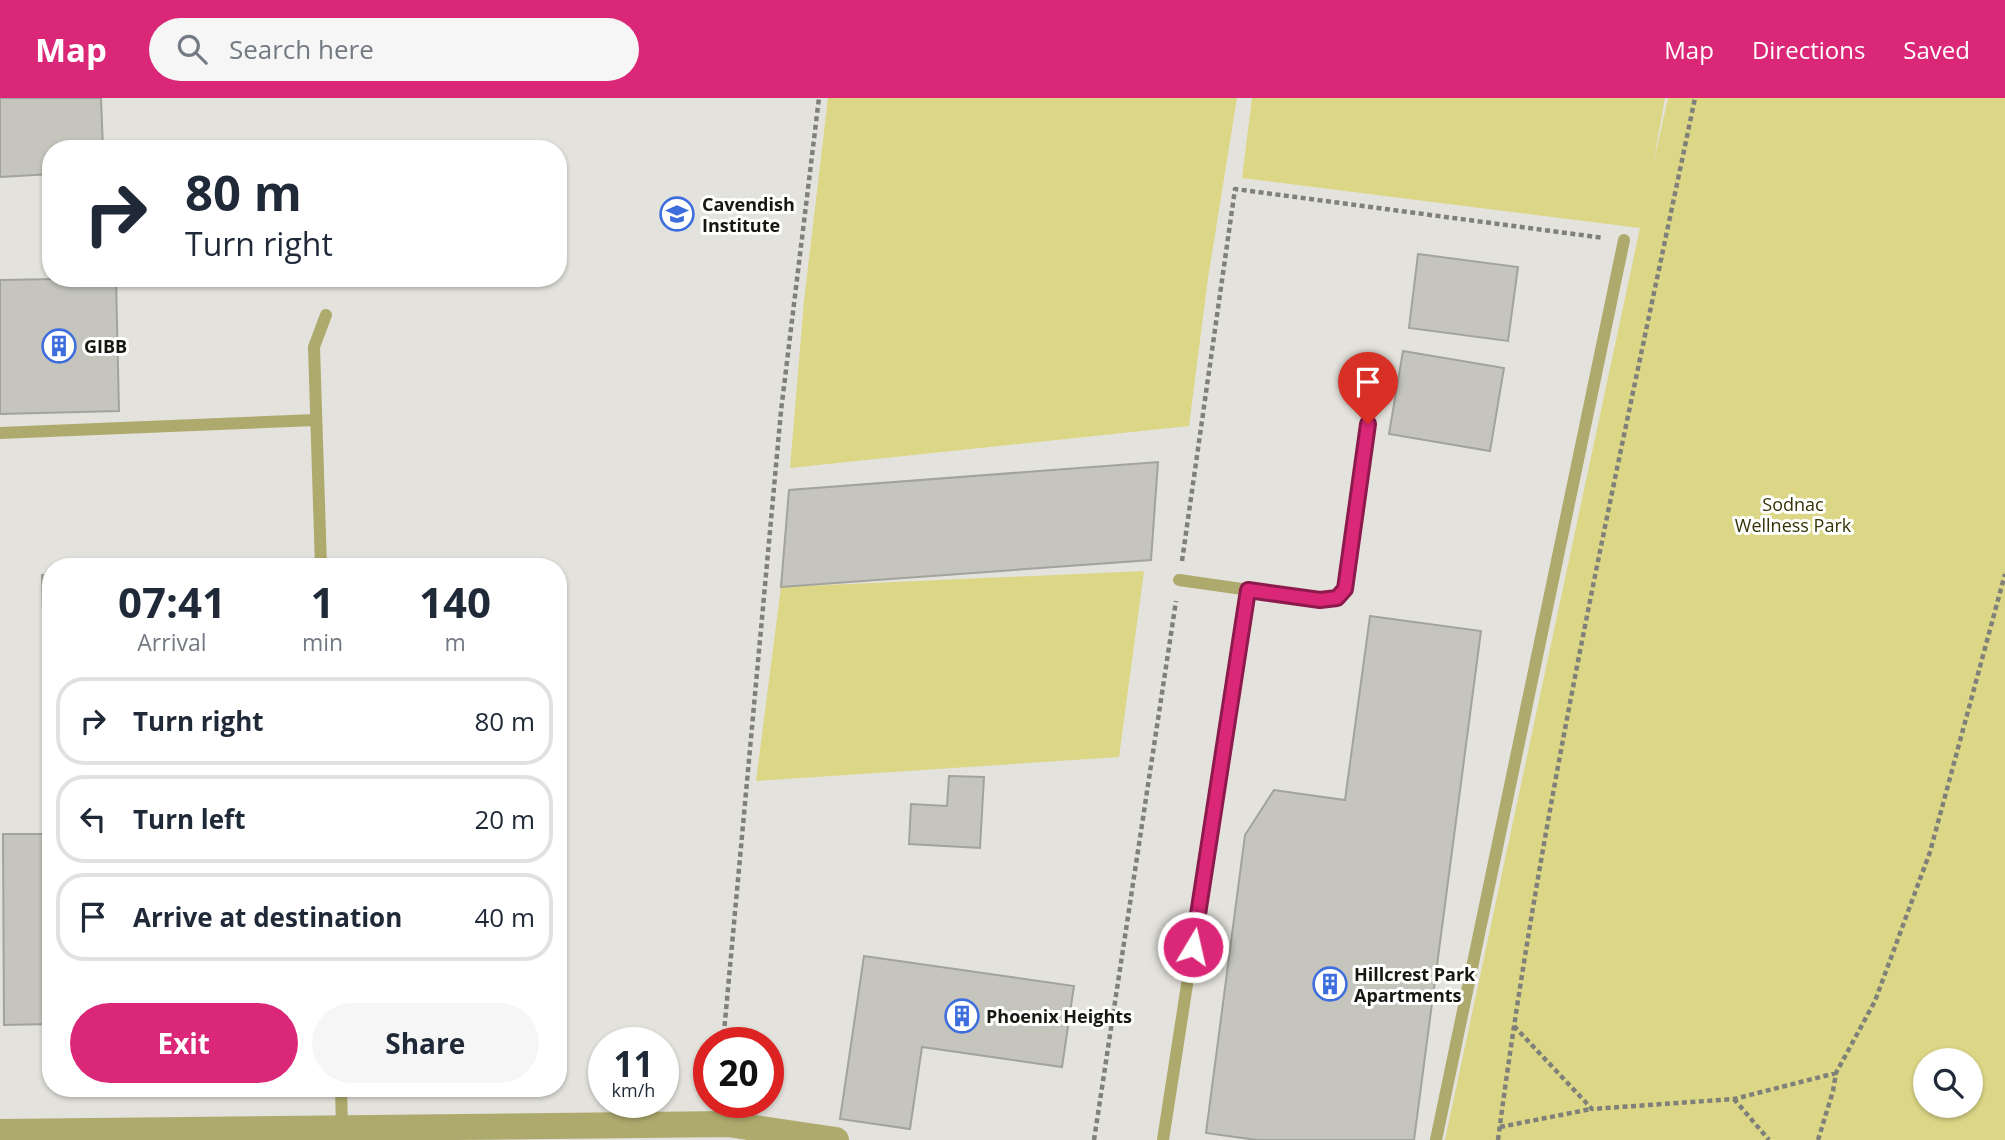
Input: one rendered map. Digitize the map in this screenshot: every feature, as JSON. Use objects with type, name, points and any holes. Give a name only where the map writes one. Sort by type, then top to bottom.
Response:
[{"type":"street","points":[[0,1132],[342,1128],[574,1133],[728,1124],[836,1140]]},
{"type":"lane","points":[[1436,1140],[1624,240]]},
{"type":"lane","points":[[321,558],[314,347],[326,315]]},
{"type":"lane","points":[[0,433],[315,420]]},
{"type":"lane","points":[[1179,579],[1320,600],[1337,598],[1345,589],[1368,424]]},
{"type":"lane","points":[[1163,1140],[1248,590]]},
{"type":"lane","points":[[341,1097],[342,1128]]},
{"type":"path","points":[[724,1027],[781,411],[819,98]]},
{"type":"path","points":[[1498,1140],[1514,1025],[1560,747],[1695,98]]},
{"type":"path","points":[[1094,1140],[1235,189],[1624,240]]},
{"type":"path","points":[[1818,1140],[1836,1073],[1875,1001],[1930,852],[2005,573]]},
{"type":"path","points":[[1514,1025],[1592,1109]]},
{"type":"path","points":[[1500,1127],[1592,1109],[1734,1099],[1836,1073]]},
{"type":"path","points":[[1734,1099],[1769,1140]]},
{"type":"green space","points":[[828,98],[1237,98],[1208,278],[1189,426],[790,468],[804,301]]},
{"type":"green space","name":"Sodnac Wellness Park","points":[[1252,98],[1665,98],[1653,165],[1668,98],[2005,98],[2005,1140],[1445,1140],[1640,228],[1242,178]]},
{"type":"green space","points":[[1144,571],[1119,757],[756,781],[781,587]]},
{"type":"building","points":[[0,98],[101,98],[103,140],[42,140],[42,175],[0,177]]},
{"type":"building","points":[[1418,254],[1518,267],[1508,341],[1409,328]]},
{"type":"building","name":"GIBB","points":[[42,279],[42,287],[116,287],[119,411],[0,414],[0,280]]},
{"type":"building","points":[[1403,351],[1504,368],[1490,451],[1389,434]]},
{"type":"building","points":[[1158,462],[1151,560],[781,587],[789,490]]},
{"type":"building","name":"Hillcrest Park Apartments","points":[[1370,616],[1481,631],[1414,1140],[1257,1140],[1206,1133],[1245,835],[1274,790],[1345,800]]},
{"type":"building","points":[[949,776],[984,777],[980,848],[909,844],[911,804],[947,806]]},
{"type":"building","points":[[3,834],[42,834],[42,1024],[4,1025]]},
{"type":"building","name":"Phoenix Heights","points":[[864,956],[1074,986],[1062,1067],[922,1047],[910,1129],[840,1119]]},
{"type":"place","name":"Cavendish Institute","points":[[677,214]]},
{"type":"place","name":"GIBB","points":[[59,346]]},
{"type":"place","name":"Hillcrest Park Apartments","points":[[1330,984]]},
{"type":"place","name":"Phoenix Heights","points":[[962,1016]]},
{"type":"route","points":[[1193,947],[1248,590],[1320,600],[1337,598],[1345,589],[1368,424]]}]
